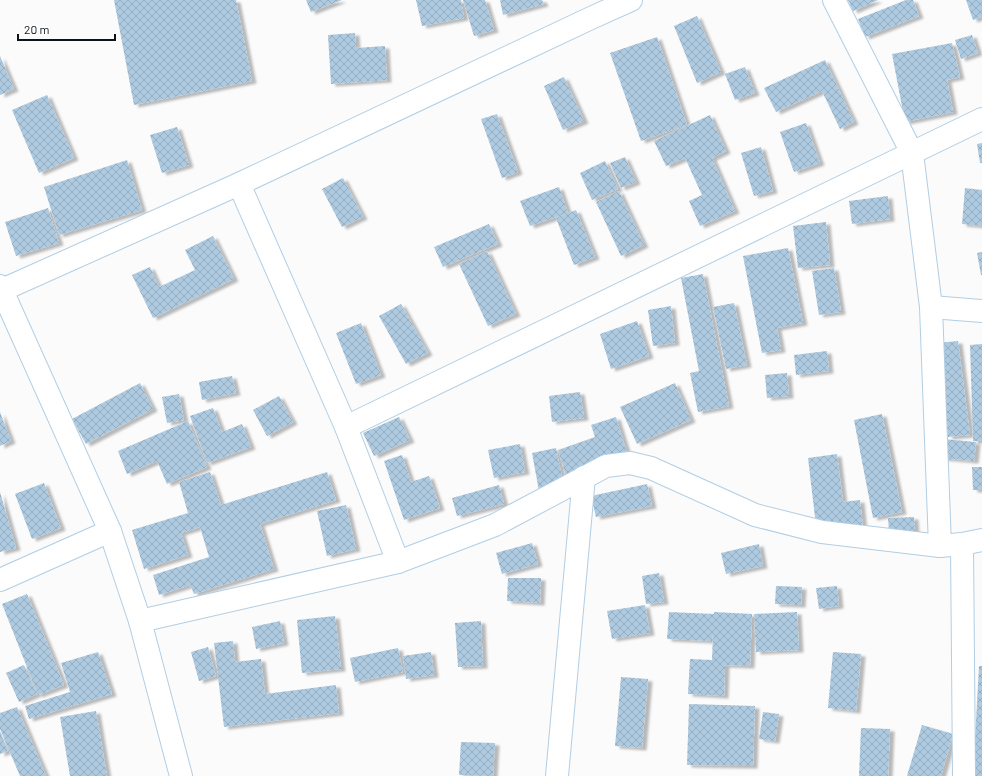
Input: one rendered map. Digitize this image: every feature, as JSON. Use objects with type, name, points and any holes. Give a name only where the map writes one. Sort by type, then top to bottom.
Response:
[{"type":"street","points":[[181,776],[140,621],[110,531],[1,289],[239,184],[587,9],[631,0]]},
{"type":"street","points":[[834,0],[912,153],[931,307],[940,546]]},
{"type":"street","points":[[346,427],[982,119]]},
{"type":"street","points":[[239,184],[346,427],[398,562]]},
{"type":"street","points":[[931,307],[982,311]]},
{"type":"street","points":[[140,621],[398,562],[495,525],[606,466],[630,463],[651,468],[755,515],[822,532],[940,546],[972,542],[964,776]]},
{"type":"street","points":[[557,776],[584,477]]},
{"type":"street","points":[[0,580],[110,531]]},
{"type":"building","points":[[114,0],[236,0],[252,81],[134,105]]},
{"type":"building","points":[[306,0],[342,0],[311,12]]},
{"type":"building","points":[[416,0],[461,0],[464,18],[422,26]]},
{"type":"building","points":[[463,0],[485,0],[494,30],[474,36]]},
{"type":"building","points":[[500,0],[542,0],[544,4],[503,15]]},
{"type":"building","points":[[848,0],[878,0],[853,11]]},
{"type":"building","points":[[906,0],[913,0],[919,16],[865,37],[858,19]]},
{"type":"building","points":[[966,0],[982,0],[982,17],[973,20]]},
{"type":"building","points":[[697,16],[721,72],[697,83],[674,26]]},
{"type":"building","points":[[355,33],[356,48],[385,46],[387,80],[331,84],[328,35]]},
{"type":"building","points":[[972,35],[978,53],[961,59],[955,40]]},
{"type":"building","points":[[657,37],[687,125],[641,141],[610,53]]},
{"type":"building","points":[[952,43],[960,77],[947,80],[953,112],[905,122],[892,54]]},
{"type":"building","points":[[0,56],[14,89],[0,95]]},
{"type":"building","points":[[825,60],[854,122],[840,129],[822,91],[776,112],[764,88]]},
{"type":"building","points":[[745,67],[755,93],[735,100],[725,74]]},
{"type":"building","points":[[564,77],[584,121],[563,130],[544,86]]},
{"type":"building","points":[[47,95],[74,158],[39,173],[12,110]]},
{"type":"building","points":[[497,114],[518,172],[502,178],[481,119]]},
{"type":"building","points":[[710,115],[726,151],[712,158],[735,211],[700,226],[689,201],[702,195],[685,158],[666,166],[654,141]]},
{"type":"building","points":[[806,123],[820,163],[794,172],[780,132]]},
{"type":"building","points":[[177,127],[189,165],[162,173],[150,135]]},
{"type":"building","points":[[982,143],[982,163],[980,163],[977,144]]},
{"type":"building","points":[[761,147],[773,191],[754,196],[741,153]]},
{"type":"building","points":[[625,157],[636,182],[621,188],[610,163]]},
{"type":"building","points":[[127,160],[142,210],[59,235],[44,187]]},
{"type":"building","points":[[605,161],[618,189],[592,200],[580,173]]},
{"type":"building","points":[[343,178],[363,217],[342,227],[322,189]]},
{"type":"building","points":[[559,187],[568,213],[530,226],[520,201]]},
{"type":"building","points":[[965,188],[982,190],[982,226],[962,224]]},
{"type":"building","points":[[619,191],[644,245],[621,256],[596,202]]},
{"type":"building","points":[[888,196],[890,219],[852,224],[849,201]]},
{"type":"building","points":[[48,208],[59,243],[16,256],[5,222]]},
{"type":"building","points":[[576,210],[595,257],[574,265],[556,218]]},
{"type":"building","points":[[826,222],[830,265],[798,268],[793,226]]},
{"type":"building","points":[[489,224],[498,244],[443,267],[434,247]]},
{"type":"building","points":[[213,236],[234,279],[153,318],[132,275],[150,267],[159,287],[195,270],[185,250]]},
{"type":"building","points":[[788,248],[803,323],[777,328],[781,350],[762,353],[743,256]]},
{"type":"building","points":[[487,251],[516,314],[488,326],[459,264]]},
{"type":"building","points":[[982,252],[982,275],[981,275],[977,253]]},
{"type":"building","points":[[834,268],[841,312],[819,315],[812,271]]},
{"type":"building","points":[[703,274],[729,406],[698,412],[690,373],[699,371],[681,278]]},
{"type":"building","points":[[734,303],[747,365],[726,369],[713,307]]},
{"type":"building","points":[[401,304],[428,353],[406,364],[379,316]]},
{"type":"building","points":[[671,306],[675,343],[653,346],[648,310]]},
{"type":"building","points":[[637,321],[649,356],[611,369],[600,334]]},
{"type":"building","points":[[361,323],[381,375],[356,384],[336,333]]},
{"type":"building","points":[[958,341],[970,435],[948,437],[937,343]]},
{"type":"building","points":[[982,344],[982,441],[973,441],[970,345]]},
{"type":"building","points":[[827,351],[829,371],[796,375],[794,355]]},
{"type":"building","points":[[787,373],[789,396],[767,398],[765,375]]},
{"type":"building","points":[[232,376],[236,393],[202,400],[199,382]]},
{"type":"building","points":[[140,383],[153,409],[86,444],[72,419]]},
{"type":"building","points":[[675,383],[691,420],[637,444],[620,407]]},
{"type":"building","points":[[580,392],[584,418],[552,422],[549,396]]},
{"type":"building","points":[[179,394],[184,420],[167,423],[162,397]]},
{"type":"building","points":[[279,396],[293,422],[267,436],[253,410]]},
{"type":"building","points":[[213,408],[222,432],[242,424],[251,447],[207,463],[190,416]]},
{"type":"building","points":[[0,412],[11,441],[0,446]]},
{"type":"building","points":[[882,414],[902,512],[873,518],[854,420]]},
{"type":"building","points":[[399,417],[410,440],[374,456],[363,433]]},
{"type":"building","points":[[616,417],[628,456],[566,476],[558,450],[595,437],[591,425]]},
{"type":"building","points":[[188,421],[207,467],[167,484],[157,461],[127,474],[118,451]]},
{"type":"building","points":[[943,439],[976,442],[974,461],[941,458]]},
{"type":"building","points":[[520,444],[525,472],[494,478],[488,450]]},
{"type":"building","points":[[556,448],[564,486],[539,491],[532,453]]},
{"type":"building","points":[[837,454],[843,502],[860,500],[863,528],[817,534],[808,458]]},
{"type":"building","points":[[402,455],[411,482],[429,476],[440,508],[404,520],[384,461]]},
{"type":"building","points":[[972,467],[982,467],[982,490],[973,490]]},
{"type":"building","points":[[210,472],[221,505],[327,472],[336,500],[260,524],[274,569],[194,594],[190,585],[159,595],[153,575],[209,557],[200,527],[181,533],[188,555],[144,569],[132,530],[188,513],[179,482]]},
{"type":"building","points":[[44,483],[61,528],[32,539],[15,494]]},
{"type":"building","points":[[647,484],[652,506],[596,517],[591,496]]},
{"type":"building","points":[[499,485],[504,504],[457,516],[452,498]]},
{"type":"building","points":[[0,492],[16,548],[0,552]]},
{"type":"building","points":[[346,505],[356,549],[327,556],[317,511]]},
{"type":"building","points":[[914,517],[915,531],[889,532],[888,518]]},
{"type":"building","points":[[532,543],[538,564],[502,574],[496,553]]},
{"type":"building","points":[[759,544],[763,566],[726,574],[721,553]]},
{"type":"building","points":[[659,573],[664,602],[646,604],[642,576]]},
{"type":"building","points":[[508,578],[541,578],[540,603],[507,601]]},
{"type":"building","points":[[776,586],[802,587],[801,605],[775,604]]},
{"type":"building","points":[[837,586],[839,606],[819,609],[816,588]]},
{"type":"building","points":[[27,594],[64,685],[38,695],[2,604]]},
{"type":"building","points":[[645,605],[650,633],[612,639],[607,611]]},
{"type":"building","points":[[669,612],[752,614],[750,666],[725,665],[724,696],[688,694],[690,659],[712,660],[713,634],[712,641],[667,639]]},
{"type":"building","points":[[797,612],[799,650],[756,652],[754,614]]},
{"type":"building","points":[[335,616],[341,669],[302,673],[297,620]]},
{"type":"building","points":[[280,621],[284,643],[256,649],[252,627]]},
{"type":"building","points":[[481,621],[483,666],[458,667],[455,623]]},
{"type":"building","points":[[233,641],[235,662],[261,659],[265,694],[336,685],[339,713],[224,727],[214,643]]},
{"type":"building","points":[[208,647],[216,676],[199,681],[191,652]]},
{"type":"building","points":[[398,648],[403,672],[355,682],[350,658]]},
{"type":"building","points":[[98,652],[112,694],[29,719],[25,706],[70,692],[61,663]]},
{"type":"building","points":[[431,652],[434,675],[406,679],[403,656]]},
{"type":"building","points":[[833,652],[861,654],[856,711],[828,708]]},
{"type":"building","points":[[24,665],[37,694],[19,702],[6,673]]},
{"type":"building","points":[[979,666],[982,666],[982,776],[973,776]]},
{"type":"building","points":[[621,677],[648,679],[642,748],[615,746]]},
{"type":"building","points":[[689,704],[755,706],[753,766],[687,765]]},
{"type":"building","points":[[17,707],[46,776],[20,776],[0,729],[0,713]]},
{"type":"building","points":[[96,711],[107,776],[70,776],[60,717]]},
{"type":"building","points":[[763,712],[779,714],[775,741],[759,739]]},
{"type":"building","points":[[922,725],[953,734],[941,776],[907,776]]},
{"type":"building","points":[[861,728],[890,729],[888,776],[859,776]]},
{"type":"building","points":[[0,731],[8,751],[0,754]]},
{"type":"building","points":[[461,742],[495,743],[493,776],[459,775]]}]
